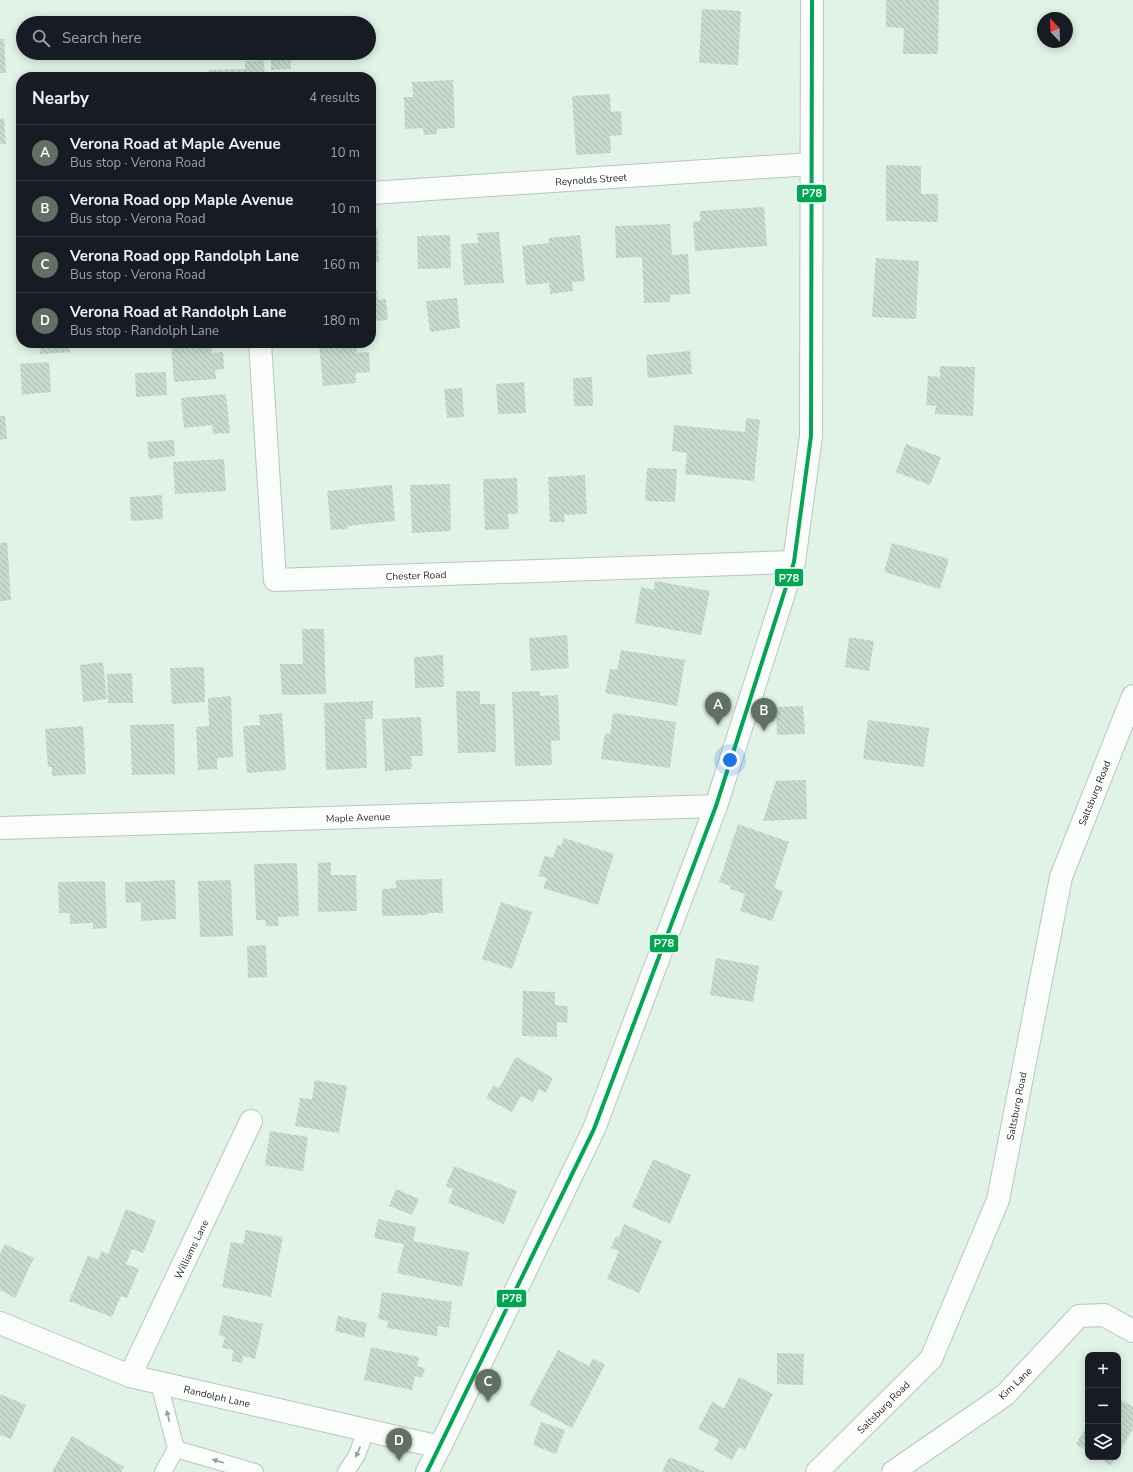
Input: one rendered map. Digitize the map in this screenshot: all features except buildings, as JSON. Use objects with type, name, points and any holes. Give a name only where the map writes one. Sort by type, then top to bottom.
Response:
[{"type":"street","points":[[427,1472],[594,1129],[716,806],[794,562],[811,436],[812,0]]},
{"type":"street","name":"Reynolds Street","points":[[376,193],[811,164]]},
{"type":"street","name":"Chester Road","points":[[260,348],[275,580],[794,562]]},
{"type":"street","name":"Saltsburg Road","points":[[817,1472],[931,1359],[998,1200],[1061,877],[1133,696]]},
{"type":"street","name":"Maple Avenue","points":[[0,828],[716,806]]},
{"type":"street","name":"Williams Lane","points":[[130,1376],[252,1121]]},
{"type":"street","name":"Kim Lane","points":[[893,1472],[1005,1395],[1079,1316],[1104,1315],[1133,1331]]},
{"type":"street","name":"Randolph Lane","points":[[0,1323],[130,1376],[440,1447]]},
{"type":"lane","points":[[159,1383],[176,1449],[163,1472]]},
{"type":"lane","points":[[346,1472],[357,1455],[366,1430]]},
{"type":"lane","points":[[176,1449],[256,1472]]},
{"type":"transit line","name":"P78","points":[[427,1472],[594,1129],[716,806],[794,562],[811,436],[812,0]]},
{"type":"place","name":"Verona Road at Maple Avenue","points":[[718,725]]},
{"type":"place","name":"Verona Road opp Maple Avenue","points":[[764,731]]},
{"type":"place","name":"Verona Road opp Randolph Lane","points":[[488,1402]]},
{"type":"place","name":"Verona Road at Randolph Lane","points":[[399,1461]]}]
